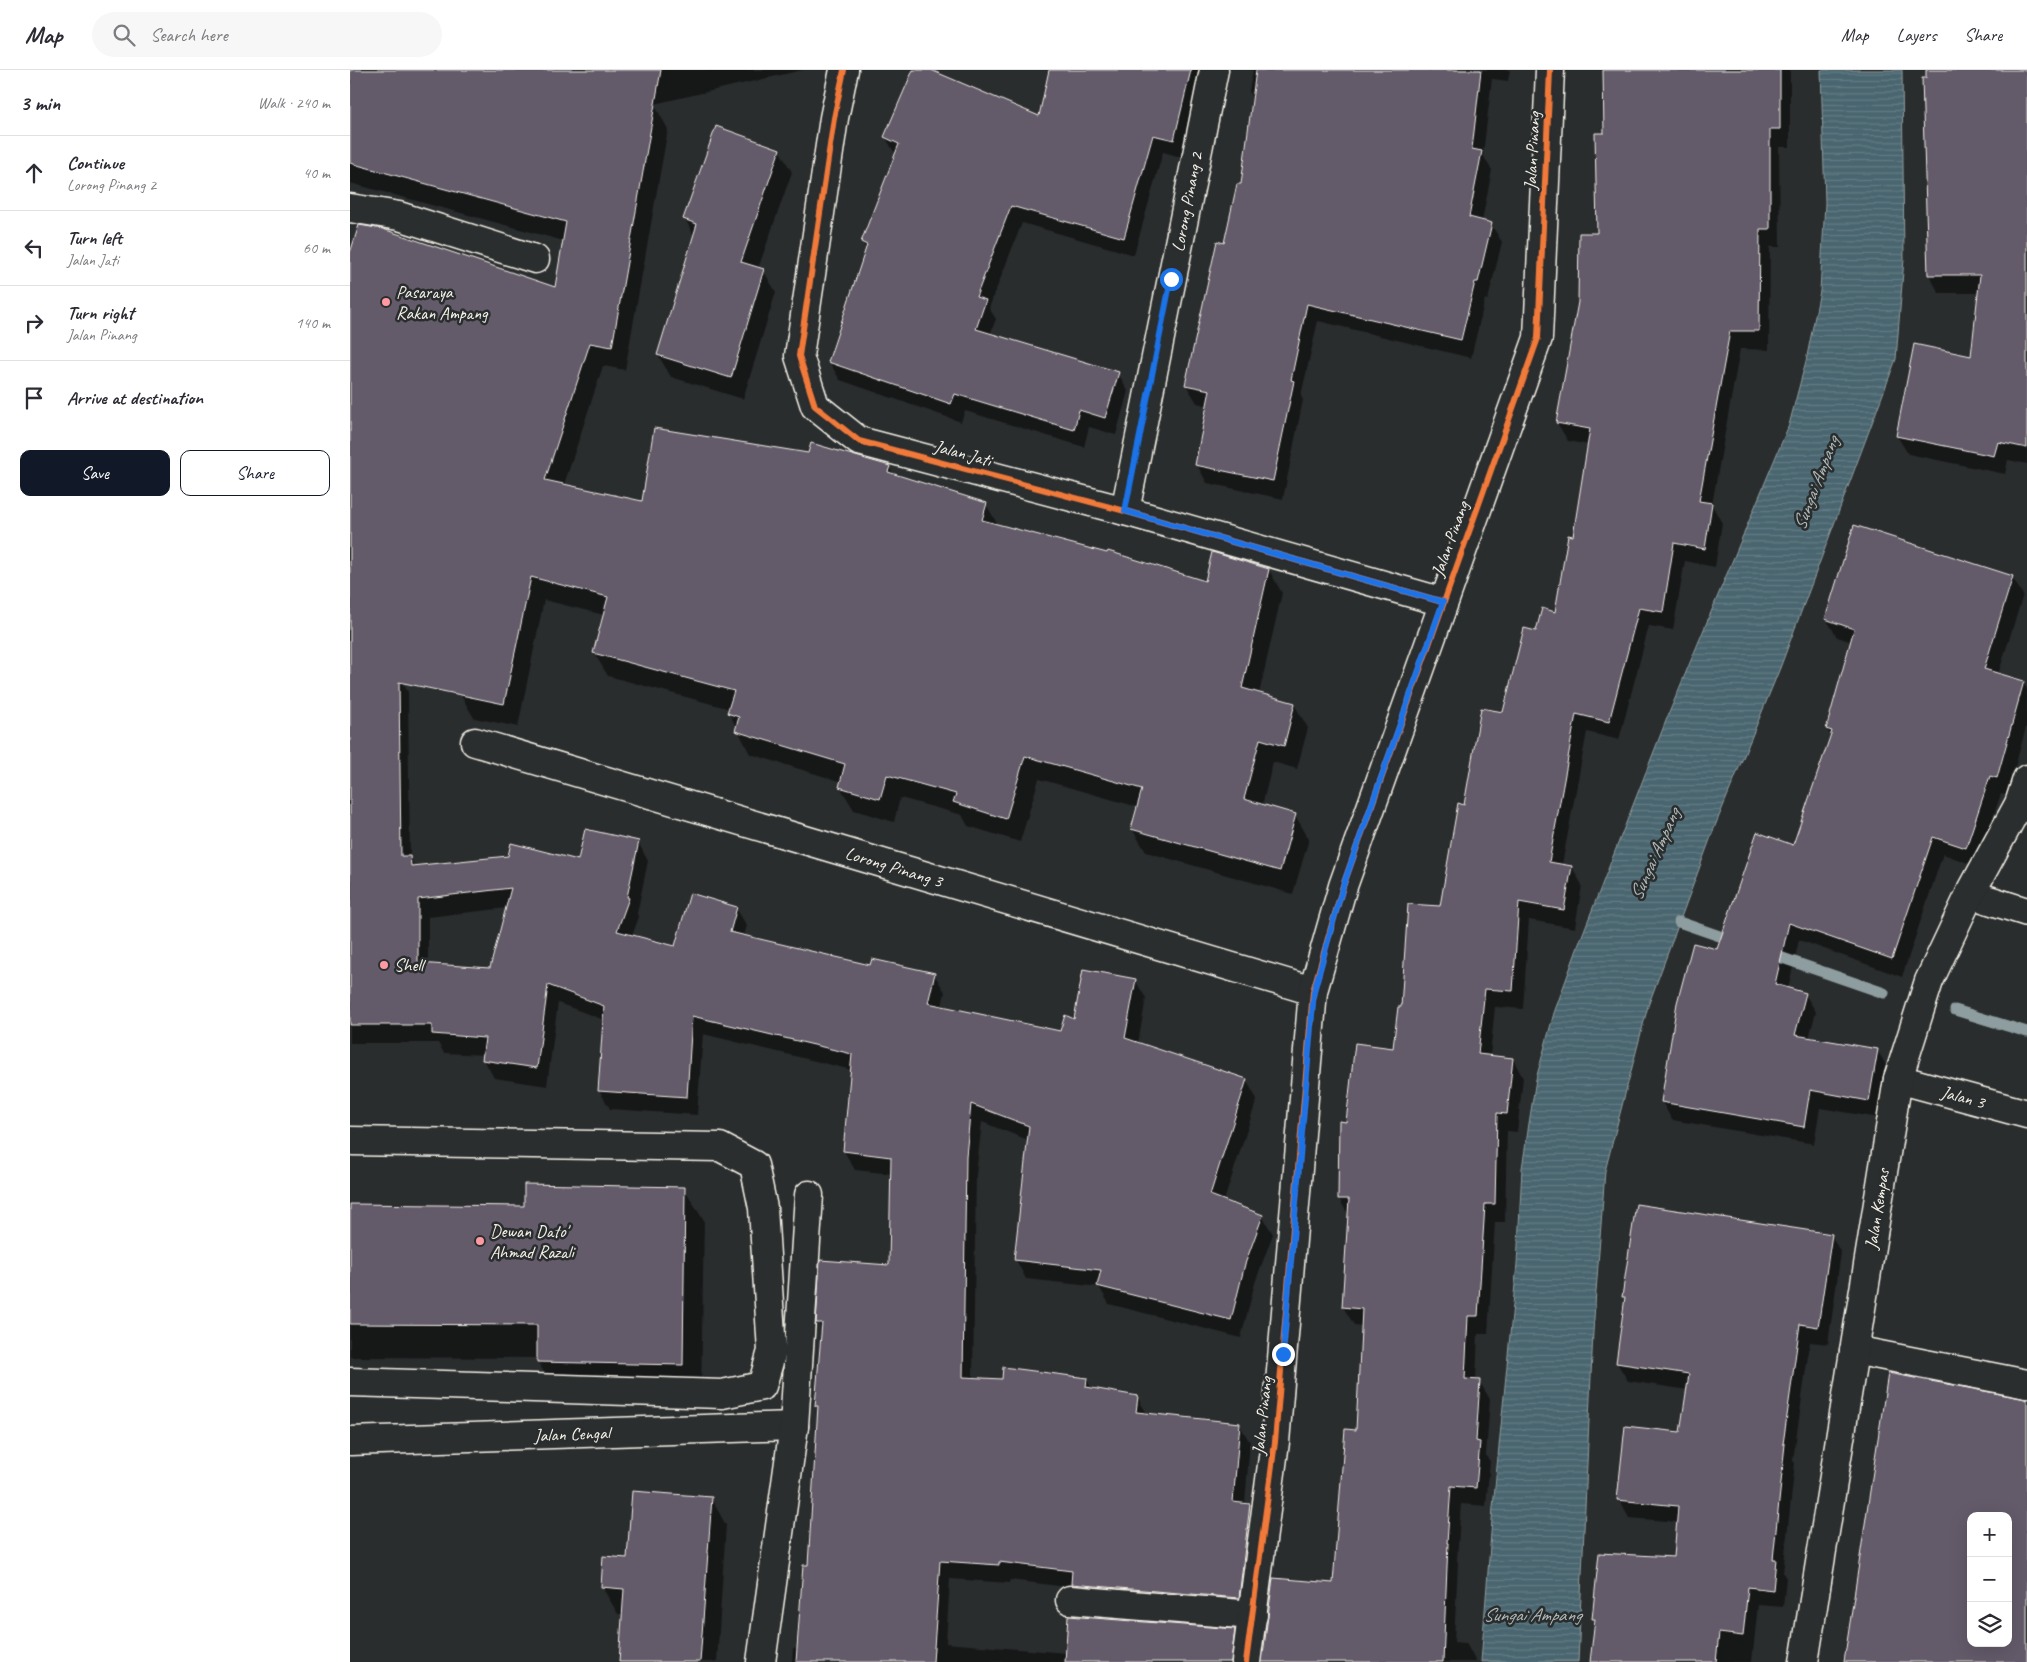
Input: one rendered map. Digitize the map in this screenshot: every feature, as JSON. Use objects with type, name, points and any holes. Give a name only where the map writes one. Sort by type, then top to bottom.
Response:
[{"type":"street","name":"Jalan Jati","points":[[844,70],[832,128],[799,356],[815,406],[859,441],[1125,511],[1443,602]]},
{"type":"street","name":"Lorong Pinang 2","points":[[1125,511],[1214,70]]},
{"type":"street","name":"Jalan Pinang","points":[[1246,1662],[1276,1442],[1314,991],[1343,886],[1538,338],[1550,70]]},
{"type":"street","points":[[350,208],[399,216],[535,259]]},
{"type":"street","name":"Lorong Pinang 3","points":[[475,742],[1314,991]]},
{"type":"street","name":"Jalan Kempas","points":[[1804,1662],[1898,1079],[1929,981],[1970,894],[2019,804],[2027,779]]},
{"type":"street","points":[[1970,894],[2027,912]]},
{"type":"street","name":"Jalan 3","points":[[1898,1079],[2027,1114]]},
{"type":"street","points":[[350,1140],[720,1147],[754,1165],[763,1208],[772,1351],[762,1386],[722,1394],[350,1382]]},
{"type":"street","points":[[761,1662],[794,1426],[809,1195]]},
{"type":"street","points":[[1854,1350],[2027,1384]]},
{"type":"street","name":"Jalan Cengal","points":[[350,1441],[794,1426]]},
{"type":"street","points":[[1070,1600],[1253,1615]]},
{"type":"water","name":"Sungai Ampang","points":[[1821,70],[1902,70],[1904,259],[1896,359],[1780,668],[1715,826],[1648,1006],[1605,1171],[1593,1332],[1578,1662],[1481,1662],[1493,1507],[1517,1264],[1522,1168],[1536,1079],[1554,1013],[1580,941],[1669,713],[1789,425],[1806,361],[1820,291],[1825,203]]},
{"type":"building","points":[[350,70],[661,70],[612,347],[590,343],[545,480],[642,501],[654,428],[808,453],[811,443],[890,466],[888,472],[987,503],[982,520],[1107,553],[1108,551],[1205,581],[1212,552],[1269,569],[1242,688],[1295,703],[1284,746],[1260,739],[1244,799],[1296,814],[1280,871],[1131,829],[1142,789],[1025,756],[1006,819],[953,802],[956,794],[887,775],[880,799],[839,787],[845,764],[735,731],[739,717],[727,713],[734,691],[593,653],[608,597],[531,577],[504,704],[399,682],[401,856],[410,856],[411,866],[508,856],[511,843],[578,860],[585,829],[639,841],[627,897],[629,898],[617,931],[675,946],[690,893],[737,907],[730,932],[870,965],[872,959],[935,973],[928,1003],[1060,1031],[1065,1015],[1074,1019],[1083,969],[1136,979],[1125,1038],[1247,1079],[1210,1195],[1263,1215],[1245,1264],[1231,1320],[1097,1286],[1101,1270],[1014,1260],[1029,1126],[971,1104],[966,1156],[963,1377],[1002,1379],[1003,1367],[1087,1378],[1086,1387],[1138,1396],[1136,1412],[1240,1423],[1233,1502],[1250,1504],[1239,1598],[1071,1584],[1072,1571],[999,1562],[999,1565],[940,1561],[933,1662],[796,1662],[803,1565],[808,1565],[818,1406],[815,1406],[822,1323],[816,1323],[820,1260],[889,1265],[891,1157],[843,1151],[852,1054],[692,1016],[687,1097],[598,1091],[604,1006],[548,985],[537,1068],[482,1060],[485,1038],[432,1034],[432,1025],[350,1025],[350,253],[359,225],[383,229],[555,287],[566,222],[350,163]],"holes":[[[511,888],[490,968],[418,963],[418,899]]]},
{"type":"building","points":[[913,70],[931,70],[1039,116],[1049,70],[1191,70],[1174,140],[1153,135],[1124,238],[1011,206],[976,297],[986,300],[976,329],[1119,372],[1105,418],[1079,410],[1074,430],[955,394],[951,404],[828,362],[867,245],[861,242],[899,144],[884,137]]},
{"type":"building","points":[[1256,70],[1481,70],[1472,149],[1482,151],[1469,217],[1492,223],[1478,282],[1475,282],[1461,340],[1307,304],[1291,380],[1294,381],[1273,481],[1195,465],[1210,390],[1185,385],[1217,241],[1224,243],[1237,184],[1241,184]]},
{"type":"building","points":[[1603,70],[1780,70],[1780,129],[1770,129],[1770,229],[1760,229],[1759,331],[1730,331],[1699,501],[1712,503],[1705,549],[1674,543],[1663,612],[1639,608],[1609,722],[1576,714],[1549,862],[1572,866],[1564,910],[1519,902],[1513,991],[1485,989],[1478,1054],[1513,1058],[1507,1114],[1497,1113],[1495,1204],[1485,1204],[1478,1316],[1468,1316],[1465,1379],[1480,1380],[1476,1441],[1480,1442],[1476,1488],[1451,1486],[1443,1662],[1262,1662],[1273,1578],[1333,1583],[1345,1429],[1356,1430],[1362,1309],[1342,1307],[1349,1199],[1338,1199],[1339,1121],[1346,1122],[1355,1043],[1393,1048],[1398,1007],[1401,1007],[1408,904],[1440,906],[1458,803],[1464,805],[1481,708],[1503,712],[1524,628],[1536,631],[1542,608],[1555,612],[1568,535],[1573,536],[1590,429],[1556,423],[1578,302],[1579,233],[1597,233],[1595,133],[1604,133]]},
{"type":"building","points":[[1926,70],[2027,70],[2027,448],[1998,442],[1994,456],[1896,436],[1914,344],[1971,356],[1980,275],[1928,275],[1922,78],[1926,78]]},
{"type":"building","points":[[716,126],[780,149],[741,262],[764,269],[731,378],[657,355],[697,224],[683,219]]},
{"type":"building","points":[[1854,525],[2013,576],[1984,669],[2024,681],[1997,778],[1990,776],[1966,848],[1933,837],[1892,959],[1789,923],[1775,984],[1806,993],[1795,1035],[1878,1049],[1869,1101],[1810,1090],[1804,1127],[1661,1102],[1677,1003],[1693,943],[1717,949],[1757,832],[1793,845],[1832,731],[1826,729],[1854,629],[1825,619]]},
{"type":"building","points":[[524,1184],[685,1187],[683,1365],[537,1362],[537,1325],[350,1324],[350,1204],[524,1206]]},
{"type":"building","points":[[1636,1204],[1832,1234],[1818,1327],[1800,1324],[1783,1444],[1785,1444],[1773,1559],[1776,1559],[1773,1590],[1748,1587],[1743,1636],[1719,1633],[1716,1662],[1590,1662],[1595,1619],[1592,1619],[1599,1553],[1674,1557],[1678,1506],[1617,1500],[1625,1426],[1680,1432],[1689,1374],[1616,1363],[1625,1297],[1622,1297]]},
{"type":"building","points":[[1888,1373],[2027,1399],[2027,1662],[1844,1662]]},
{"type":"building","points":[[632,1491],[712,1497],[700,1662],[619,1662],[624,1589],[601,1587],[603,1556],[627,1558]]},
{"type":"building","points":[[1068,1616],[1235,1629],[1231,1662],[1065,1662]]},
{"type":"waterway","points":[[1679,922],[1734,941]]},
{"type":"waterway","points":[[1768,953],[1884,993]]},
{"type":"waterway","points":[[1955,1010],[2027,1032]]},
{"type":"cycle path","points":[[844,70],[834,118],[799,356],[815,406],[859,441],[1125,511],[1443,602]]},
{"type":"cycle path","points":[[1246,1662],[1275,1442],[1313,991],[1343,886],[1538,338],[1550,70]]},
{"type":"place","name":"Pasaraya Rakan Ampang","points":[[386,302]]},
{"type":"place","name":"Shell","points":[[384,965]]},
{"type":"place","name":"Dewan Dato' Ahmad Razali","points":[[480,1241]]},
{"type":"route","points":[[1171,279],[1125,511],[1443,602],[1343,886],[1314,991],[1283,1354]]}]
